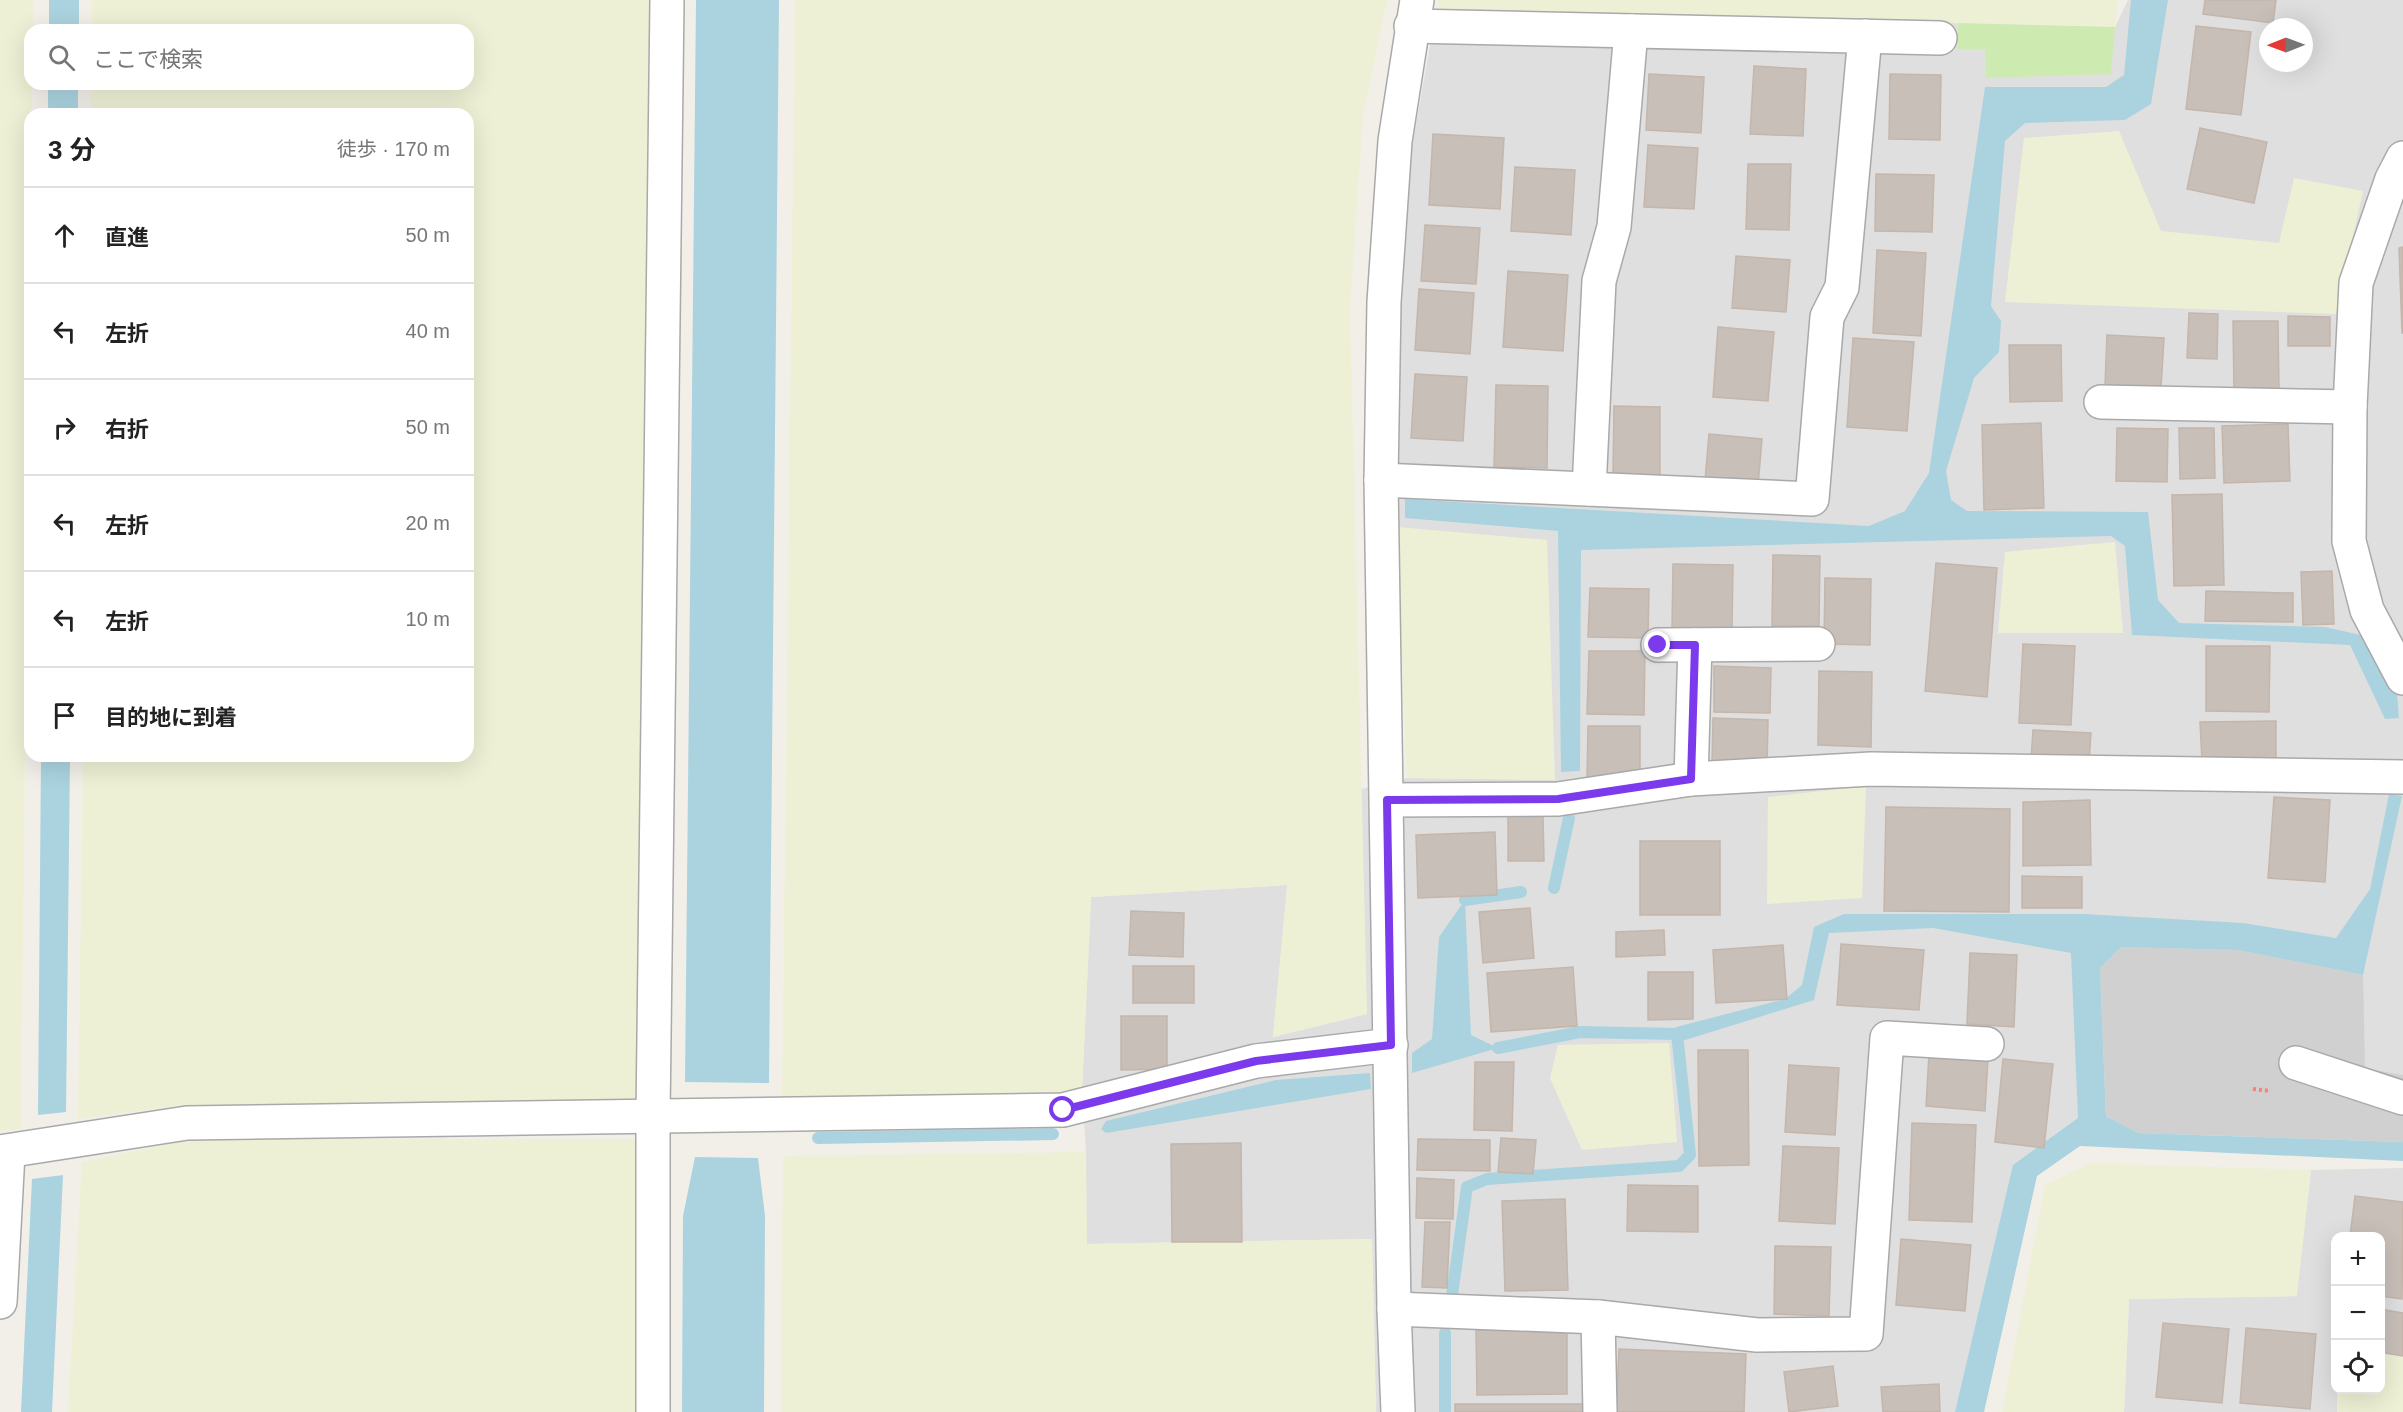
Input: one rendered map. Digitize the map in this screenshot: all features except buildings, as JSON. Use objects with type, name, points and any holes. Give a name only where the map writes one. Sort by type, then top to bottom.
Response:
[{"type":"street","points":[[653,1412],[653,1116],[667,0]]},
{"type":"street","points":[[1398,1412],[1394,1309],[1381,480],[1384,302],[1395,141],[1414,13],[1631,31],[1940,38]]},
{"type":"street","points":[[1589,489],[1599,281],[1614,227],[1631,31]]},
{"type":"street","points":[[1381,480],[1812,499],[1827,317],[1842,287],[1865,36]]},
{"type":"street","points":[[2403,158],[2392,179],[2356,284],[2350,407],[2349,541],[2367,610],[2403,678]]},
{"type":"street","points":[[2101,402],[2350,407]]},
{"type":"street","points":[[1658,645],[1818,644]]},
{"type":"street","points":[[1691,779],[1695,645]]},
{"type":"street","points":[[1387,800],[1558,799],[1691,779],[1870,769],[2403,777]]},
{"type":"street","points":[[1394,1309],[1598,1317],[1757,1335],[1866,1334],[1887,1038],[1987,1044]]},
{"type":"street","points":[[0,1302],[4,1152],[87,1137],[187,1123],[1063,1110],[1256,1061],[1391,1045]]},
{"type":"street","points":[[2296,1063],[2403,1098]]},
{"type":"street","points":[[1598,1317],[1600,1412]]},
{"type":"shaded area","points":[[2128,0],[2403,0],[2403,1075],[2365,1068],[2100,968],[2106,1116],[2024,1169],[1969,1412],[1376,1412],[1372,1239],[1086,1244],[1086,1152],[1082,1091],[1091,897],[1288,885],[1273,1037],[1366,1014],[1361,789],[1407,778],[1555,780],[1397,527],[1396,238],[1436,11],[2115,27]]},
{"type":"shaded area","points":[[2121,947],[2238,950],[2363,975],[2365,1068],[2403,1075],[2403,1142],[2137,1133],[2106,1116],[2100,968]]},
{"type":"shaded area","points":[[2403,1168],[2403,1412],[2124,1412],[2129,1299],[2296,1296],[2311,1170]]},
{"type":"green space","points":[[0,0],[33,0],[33,24],[24,24],[24,90],[32,90],[32,108],[24,108],[25,762],[21,1129],[0,1131]]},
{"type":"green space","points":[[92,0],[650,0],[637,1106],[182,1105],[78,1119],[83,762],[474,762],[474,108],[91,108],[91,90],[474,90],[474,24],[92,24]]},
{"type":"green space","points":[[795,0],[1387,0],[1363,116],[1350,308],[1367,1014],[1273,1037],[1287,885],[1091,897],[1082,1091],[782,1098]]},
{"type":"green space","points":[[1439,0],[2118,0],[2115,27],[1436,11]]},
{"type":"green space","points":[[1958,23],[2115,27],[2111,74],[1986,78],[1985,49],[1958,49]]},
{"type":"green space","points":[[2119,131],[2161,231],[2279,243],[2294,178],[2363,191],[2336,314],[2005,302],[2024,138]]},
{"type":"green space","points":[[1397,527],[1547,540],[1555,780],[1407,778]]},
{"type":"green space","points":[[2115,542],[2123,633],[1998,633],[2005,552]]},
{"type":"green space","points":[[1866,786],[1862,898],[1767,904],[1768,797]]},
{"type":"green space","points":[[1669,1043],[1677,1142],[1582,1150],[1550,1078],[1558,1045]]},
{"type":"green space","points":[[194,1139],[641,1139],[640,1412],[68,1412],[82,1162]]},
{"type":"green space","points":[[1086,1152],[1087,1244],[1372,1239],[1376,1412],[781,1412],[783,1156]]},
{"type":"green space","points":[[2091,1163],[2311,1170],[2297,1296],[2129,1299],[2124,1412],[2002,1412],[2045,1185]]},
{"type":"green space","points":[[2385,1354],[2403,1355],[2403,1412],[2337,1412],[2337,1394],[2385,1394]]},
{"type":"water","points":[[49,0],[79,0],[79,24],[49,24]]},
{"type":"water","points":[[696,0],[779,0],[769,1083],[685,1082]]},
{"type":"water","points":[[2131,0],[2168,0],[2151,104],[2125,120],[2025,123],[2005,141],[1991,306],[2001,321],[1999,352],[1974,378],[1946,471],[1951,500],[1967,511],[2148,512],[2158,600],[2179,623],[2325,627],[2365,636],[2397,693],[2399,718],[2385,719],[2350,645],[2132,635],[2125,546],[2111,536],[1581,550],[1580,771],[1561,772],[1558,531],[1405,518],[1405,499],[1869,526],[1905,511],[1929,473],[1985,87],[2106,87],[2124,75]]},
{"type":"water","points":[[48,90],[78,90],[78,108],[48,108]]},
{"type":"water","points":[[41,762],[70,762],[66,1112],[38,1115]]},
{"type":"water","points":[[2389,794],[2402,796],[2363,975],[2238,950],[2121,947],[2100,968],[2106,1116],[2138,1133],[2403,1142],[2403,1161],[2080,1146],[2037,1176],[1984,1412],[1955,1412],[2013,1165],[2078,1118],[2071,953],[1933,928],[1829,933],[1814,1000],[1679,1042],[1676,1027],[1785,999],[1802,985],[1814,927],[1844,914],[2083,914],[2243,923],[2336,938],[2370,889]]},
{"type":"water","points":[[1465,900],[1471,1035],[1498,1048],[1412,1073],[1412,1053],[1432,1039],[1439,937]]},
{"type":"water","points":[[1370,1073],[1371,1089],[1106,1133],[1101,1129],[1106,1121],[1276,1080]]},
{"type":"water","points":[[695,1157],[758,1158],[765,1216],[764,1412],[682,1412],[683,1216]]},
{"type":"water","points":[[63,1175],[52,1412],[21,1412],[32,1179]]},
{"type":"waterway","points":[[1554,888],[1569,818]]},
{"type":"waterway","points":[[1465,900],[1521,892]]},
{"type":"waterway","points":[[1452,1295],[1467,1187],[1487,1179],[1679,1166],[1690,1155],[1677,1034],[1580,1032],[1498,1048]]},
{"type":"waterway","points":[[818,1138],[1053,1134]]},
{"type":"waterway","points":[[1445,1333],[1445,1412]]},
{"type":"route","points":[[1063,1110],[1256,1061],[1391,1045],[1387,800],[1558,799],[1691,779],[1695,645],[1658,645]]}]
